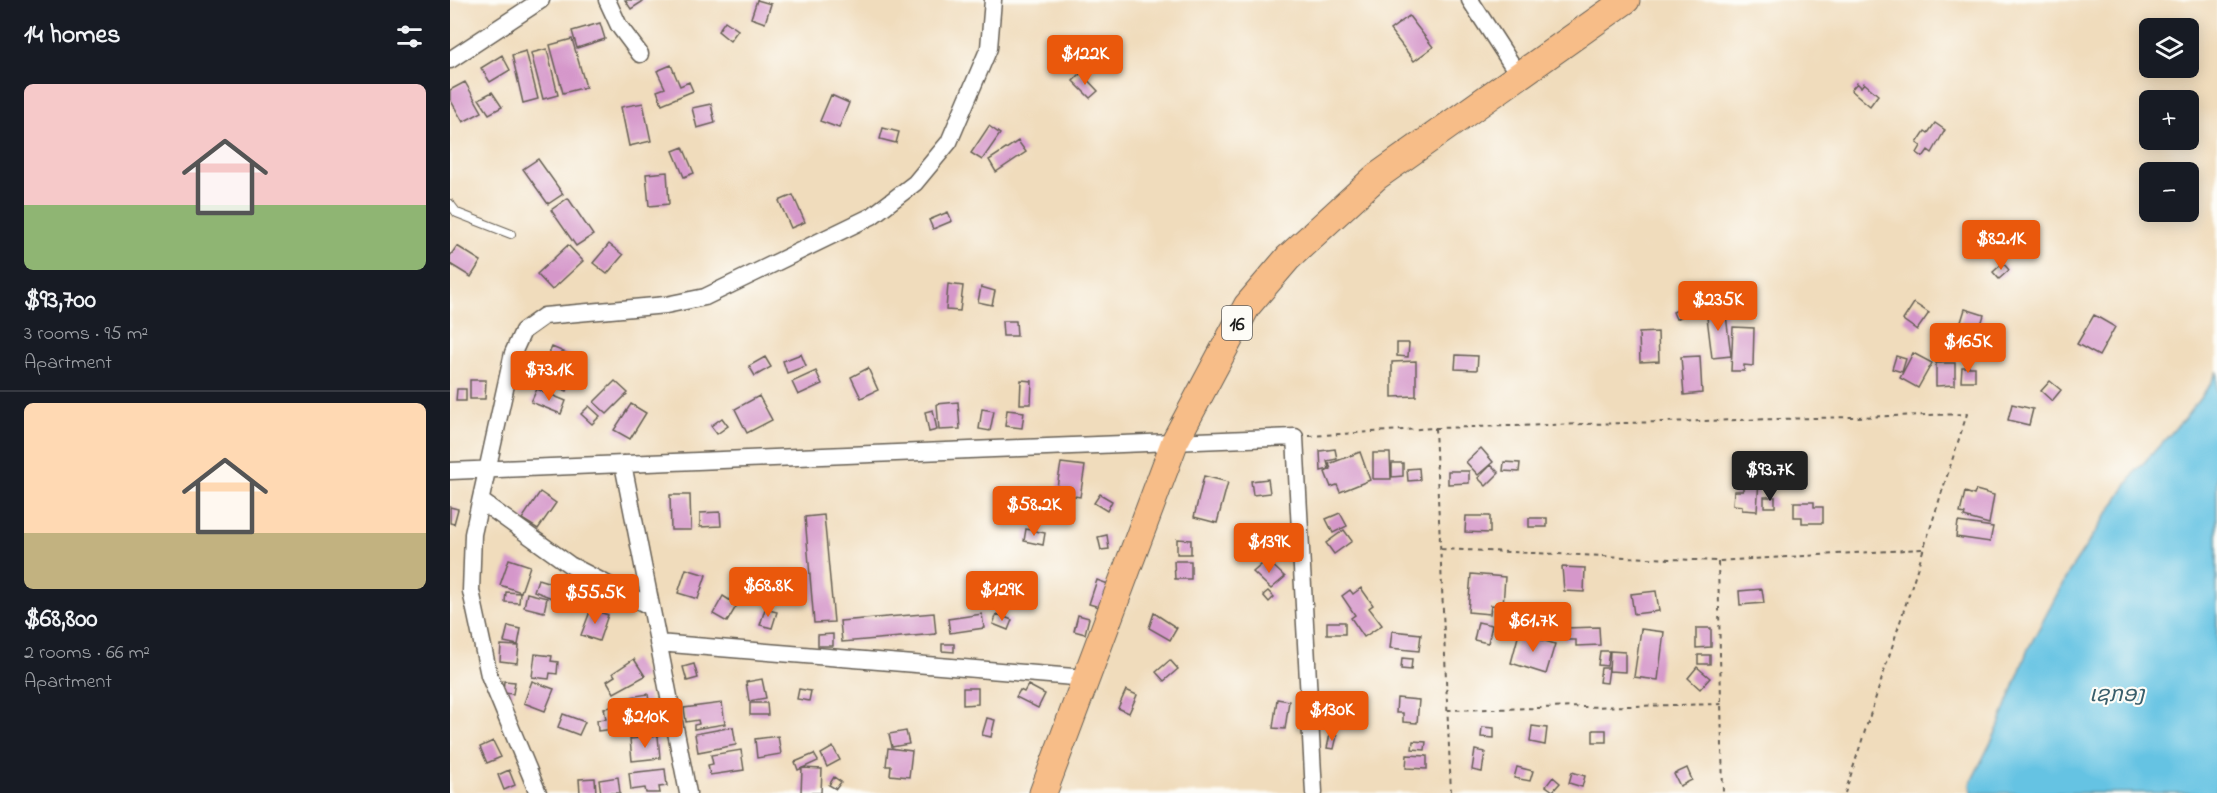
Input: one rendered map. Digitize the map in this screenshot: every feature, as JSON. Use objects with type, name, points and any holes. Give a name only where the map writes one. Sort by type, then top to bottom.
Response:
[{"type":"highway","name":"16","points":[[1043,793],[1175,441],[1247,306],[1288,258],[1376,177],[1518,74],[1626,0]]},
{"type":"street","points":[[450,60],[540,0]]},
{"type":"street","points":[[607,0],[625,35],[640,54]]},
{"type":"street","points":[[537,793],[489,675],[471,591],[473,534],[513,353],[523,331],[544,316],[666,304],[705,297],[873,216],[915,183],[949,142],[988,48],[993,0]]},
{"type":"street","points":[[1470,0],[1518,74]]},
{"type":"street","points":[[450,471],[1295,437],[1314,793]]},
{"type":"street","points":[[623,464],[688,793]]},
{"type":"street","points":[[481,501],[570,565],[651,607]]},
{"type":"street","points":[[658,643],[1086,678]]},
{"type":"lane","points":[[450,204],[457,213],[511,234]]},
{"type":"path","points":[[1295,437],[1436,428],[1967,414],[1845,793]]},
{"type":"path","points":[[1436,428],[1451,793]]},
{"type":"path","points":[[1441,549],[1718,561],[1923,549]]},
{"type":"path","points":[[1718,561],[1723,704],[1723,793]]},
{"type":"path","points":[[1447,710],[1723,704]]},
{"type":"water","name":"ເຊກອງ","points":[[2217,371],[2217,793],[1971,793],[1970,784],[1998,728],[2028,649],[2069,572],[2136,471],[2185,418],[2210,385]]},
{"type":"building","points":[[625,0],[645,0],[631,9]]},
{"type":"building","points":[[757,0],[771,4],[765,23],[751,18]]},
{"type":"building","points":[[1409,16],[1433,47],[1414,61],[1390,30]]},
{"type":"building","points":[[725,21],[738,30],[730,41],[718,31]]},
{"type":"building","points":[[600,23],[605,39],[577,48],[572,31]]},
{"type":"building","points":[[572,39],[586,87],[563,93],[550,45]]},
{"type":"building","points":[[547,49],[558,95],[543,99],[531,53]]},
{"type":"building","points":[[526,51],[538,99],[523,103],[512,55]]},
{"type":"building","points":[[502,55],[510,70],[490,82],[481,68]]},
{"type":"building","points":[[671,65],[680,86],[689,82],[693,91],[662,104],[657,91],[665,88],[657,71]]},
{"type":"building","points":[[1081,73],[1098,91],[1090,98],[1073,81]]},
{"type":"building","points":[[465,82],[482,112],[463,122],[450,99],[450,90]]},
{"type":"building","points":[[1857,83],[1861,87],[1864,83],[1878,95],[1870,106],[1851,90]]},
{"type":"building","points":[[492,92],[502,107],[489,114],[479,99]]},
{"type":"building","points":[[831,95],[849,103],[839,128],[820,121]]},
{"type":"building","points":[[643,103],[651,141],[629,146],[621,107]]},
{"type":"building","points":[[711,104],[715,123],[697,128],[692,108]]},
{"type":"building","points":[[1935,123],[1945,130],[1932,153],[1928,150],[1923,157],[1917,153],[1921,146],[1917,143],[1925,131],[1928,133]]},
{"type":"building","points":[[989,126],[1000,134],[982,160],[971,153]]},
{"type":"building","points":[[883,128],[899,132],[896,143],[880,139]]},
{"type":"building","points":[[1018,141],[1026,152],[996,172],[989,160]]},
{"type":"building","points":[[683,147],[694,173],[684,177],[673,151]]},
{"type":"building","points":[[538,159],[563,194],[548,204],[523,169]]},
{"type":"building","points":[[667,172],[669,204],[649,206],[646,174]]},
{"type":"building","points":[[793,195],[805,222],[791,228],[779,201]]},
{"type":"building","points":[[568,198],[593,235],[576,246],[551,210]]},
{"type":"building","points":[[948,212],[952,221],[933,229],[929,220]]},
{"type":"building","points":[[1973,237],[1988,244],[1984,253],[1969,246]]},
{"type":"building","points":[[609,244],[623,255],[607,274],[593,263]]},
{"type":"building","points":[[568,245],[583,261],[552,290],[537,274]]},
{"type":"building","points":[[457,246],[481,261],[471,277],[450,264],[450,256]]},
{"type":"building","points":[[2003,263],[2009,270],[1999,279],[1993,272]]},
{"type":"building","points":[[948,284],[963,286],[960,311],[946,310]]},
{"type":"building","points":[[981,287],[995,291],[992,305],[978,302]]},
{"type":"building","points":[[1698,293],[1701,306],[1690,308],[1687,296]]},
{"type":"building","points":[[1914,303],[1929,313],[1917,330],[1903,320]]},
{"type":"building","points":[[1725,307],[1731,356],[1712,358],[1706,309]]},
{"type":"building","points":[[1683,308],[1686,315],[1676,319],[1673,312]]},
{"type":"building","points":[[1965,309],[1984,315],[1976,340],[1957,335]]},
{"type":"building","points":[[2094,315],[2115,327],[2099,356],[2077,344]]},
{"type":"building","points":[[1002,321],[1016,321],[1017,336],[1003,336]]},
{"type":"building","points":[[1733,327],[1754,328],[1753,366],[1744,365],[1744,371],[1731,371]]},
{"type":"building","points":[[1658,332],[1659,361],[1640,362],[1639,333]]},
{"type":"building","points":[[1397,343],[1409,343],[1408,357],[1397,356]]},
{"type":"building","points":[[552,347],[573,356],[568,369],[546,360]]},
{"type":"building","points":[[1913,353],[1932,363],[1918,388],[1900,378]]},
{"type":"building","points":[[801,354],[806,366],[787,373],[783,361]]},
{"type":"building","points":[[1456,355],[1478,356],[1477,370],[1455,369]]},
{"type":"building","points":[[1700,356],[1702,393],[1684,395],[1681,357]]},
{"type":"building","points":[[1896,356],[1906,359],[1902,372],[1892,369]]},
{"type":"building","points":[[765,357],[771,367],[755,376],[749,366]]},
{"type":"building","points":[[1416,361],[1416,396],[1392,397],[1392,362]]},
{"type":"building","points":[[545,363],[573,374],[567,391],[539,380]]},
{"type":"building","points":[[1936,363],[1955,363],[1955,385],[1936,386]]},
{"type":"building","points":[[1962,367],[1975,367],[1975,381],[1961,381]]},
{"type":"building","points":[[868,368],[878,390],[861,398],[851,377]]},
{"type":"building","points":[[816,371],[822,384],[798,395],[792,382]]},
{"type":"building","points":[[470,380],[486,380],[485,399],[470,399]]},
{"type":"building","points":[[1021,380],[1032,381],[1031,404],[1020,404]]},
{"type":"building","points":[[615,381],[628,393],[607,414],[594,402]]},
{"type":"building","points":[[2050,381],[2061,390],[2052,401],[2041,391]]},
{"type":"building","points":[[457,389],[466,389],[466,401],[456,401]]},
{"type":"building","points":[[537,389],[566,401],[561,414],[531,402]]},
{"type":"building","points":[[759,396],[772,420],[747,433],[735,409]]},
{"type":"building","points":[[958,402],[960,429],[939,430],[937,404]]},
{"type":"building","points":[[631,404],[646,413],[630,439],[614,430]]},
{"type":"building","points":[[2012,404],[2033,409],[2029,425],[2008,420]]},
{"type":"building","points":[[589,406],[600,416],[592,424],[581,414]]},
{"type":"building","points":[[982,409],[994,411],[990,431],[979,429]]},
{"type":"building","points":[[933,410],[937,430],[929,432],[925,412]]},
{"type":"building","points":[[1007,410],[1024,412],[1022,428],[1005,426]]},
{"type":"building","points":[[722,418],[728,426],[717,434],[711,426]]},
{"type":"building","points":[[1481,448],[1493,462],[1478,475],[1466,462]]},
{"type":"building","points":[[1335,449],[1337,459],[1327,461],[1329,469],[1321,471],[1320,451]]},
{"type":"building","points":[[1360,452],[1370,480],[1340,492],[1337,485],[1331,487],[1325,472],[1331,469],[1329,464]]},
{"type":"building","points":[[1373,453],[1390,453],[1391,479],[1373,479]]},
{"type":"building","points":[[1504,462],[1520,463],[1519,472],[1503,471]]},
{"type":"building","points":[[1061,463],[1085,466],[1080,497],[1056,493]]},
{"type":"building","points":[[1392,463],[1403,463],[1403,476],[1392,477]]},
{"type":"building","points":[[1491,465],[1499,473],[1486,486],[1478,478]]},
{"type":"building","points":[[1419,468],[1420,480],[1408,481],[1407,469]]},
{"type":"building","points":[[1448,471],[1469,471],[1469,483],[1448,484]]},
{"type":"building","points":[[1204,476],[1228,482],[1217,523],[1194,517]]},
{"type":"building","points":[[1743,478],[1759,479],[1757,511],[1742,510],[1742,506],[1733,505],[1734,491],[1743,491]]},
{"type":"building","points":[[1268,479],[1270,493],[1253,495],[1251,481]]},
{"type":"building","points":[[1976,490],[1994,495],[1989,524],[1964,517],[1965,514],[1960,513],[1965,492],[1974,495]]},
{"type":"building","points":[[540,492],[556,503],[538,529],[522,519]]},
{"type":"building","points":[[1100,494],[1112,501],[1107,511],[1094,503]]},
{"type":"building","points":[[670,495],[690,495],[691,530],[671,530]]},
{"type":"building","points":[[1051,497],[1070,500],[1066,520],[1047,517]]},
{"type":"building","points":[[1764,497],[1775,497],[1775,507],[1764,507]]},
{"type":"building","points":[[1794,502],[1814,502],[1814,507],[1823,507],[1823,523],[1802,523],[1802,517],[1794,517]]},
{"type":"building","points":[[450,507],[458,509],[454,524],[450,523]]},
{"type":"building","points":[[720,512],[721,526],[700,527],[700,513]]},
{"type":"building","points":[[1340,513],[1347,526],[1333,533],[1326,519]]},
{"type":"building","points":[[824,515],[834,622],[814,623],[805,517]]},
{"type":"building","points":[[1466,516],[1490,516],[1490,533],[1465,532]]},
{"type":"building","points":[[1529,518],[1547,518],[1547,527],[1529,527]]},
{"type":"building","points":[[1958,522],[1993,527],[1990,542],[1956,537]]},
{"type":"building","points":[[1026,529],[1045,533],[1043,545],[1024,541]]},
{"type":"building","points":[[1344,530],[1352,541],[1334,554],[1326,543]]},
{"type":"building","points":[[1107,535],[1109,549],[1101,550],[1098,537]]},
{"type":"building","points":[[1177,539],[1191,540],[1191,554],[1177,554]]},
{"type":"building","points":[[509,559],[530,566],[521,592],[500,585]]},
{"type":"building","points":[[1267,560],[1285,577],[1271,589],[1253,572]]},
{"type":"building","points":[[1174,561],[1191,561],[1191,579],[1175,579]]},
{"type":"building","points":[[1562,567],[1585,568],[1584,592],[1564,591]]},
{"type":"building","points":[[686,569],[706,575],[698,599],[678,593]]},
{"type":"building","points":[[1471,574],[1505,577],[1503,606],[1491,605],[1490,614],[1468,612]]},
{"type":"building","points":[[538,579],[557,585],[552,598],[534,591]]},
{"type":"building","points":[[1097,580],[1111,585],[1103,608],[1089,604]]},
{"type":"building","points":[[1361,588],[1373,605],[1369,608],[1382,625],[1364,637],[1351,618],[1355,615],[1342,596],[1350,590],[1353,594]]},
{"type":"building","points":[[1762,589],[1764,603],[1740,605],[1739,591]]},
{"type":"building","points":[[1268,591],[1274,597],[1269,602],[1263,595]]},
{"type":"building","points":[[1656,591],[1659,611],[1634,614],[1631,594]]},
{"type":"building","points":[[506,592],[520,593],[519,603],[505,602]]},
{"type":"building","points":[[527,593],[547,598],[544,612],[524,607]]},
{"type":"building","points":[[723,596],[737,605],[727,622],[713,614]]},
{"type":"building","points":[[591,609],[608,615],[599,641],[581,635]]},
{"type":"building","points":[[765,609],[777,612],[772,628],[760,625]]},
{"type":"building","points":[[934,613],[936,634],[842,642],[840,621]]},
{"type":"building","points":[[1154,613],[1177,628],[1170,640],[1149,628]]},
{"type":"building","points":[[982,614],[984,628],[950,633],[948,619]]},
{"type":"building","points":[[997,614],[1012,620],[1008,630],[993,624]]},
{"type":"building","points":[[1078,615],[1089,618],[1085,634],[1074,631]]},
{"type":"building","points":[[1327,622],[1345,622],[1345,634],[1327,634]]},
{"type":"building","points":[[1478,622],[1492,625],[1488,643],[1474,640]]},
{"type":"building","points":[[508,626],[521,629],[518,645],[504,642]]},
{"type":"building","points":[[1599,627],[1600,645],[1576,646],[1576,640],[1564,640],[1564,628]]},
{"type":"building","points":[[1696,628],[1711,628],[1711,647],[1696,648]]},
{"type":"building","points":[[1641,629],[1664,632],[1658,680],[1634,677]]},
{"type":"building","points":[[1392,631],[1421,634],[1419,651],[1390,648]]},
{"type":"building","points":[[1519,633],[1555,644],[1546,674],[1511,663]]},
{"type":"building","points":[[833,634],[833,646],[818,646],[818,635]]},
{"type":"building","points":[[942,644],[954,644],[954,652],[942,651]]},
{"type":"building","points":[[501,645],[519,646],[517,663],[500,661]]},
{"type":"building","points":[[1600,651],[1609,651],[1607,666],[1598,665]]},
{"type":"building","points":[[1610,651],[1625,652],[1625,672],[1609,671]]},
{"type":"building","points":[[535,654],[552,656],[551,661],[558,662],[557,674],[550,673],[549,679],[532,677]]},
{"type":"building","points":[[1698,655],[1710,655],[1710,664],[1698,664]]},
{"type":"building","points":[[1402,658],[1412,659],[1411,670],[1401,669]]},
{"type":"building","points":[[634,659],[645,676],[614,693],[607,681],[615,676],[613,673]]},
{"type":"building","points":[[1170,660],[1178,669],[1164,681],[1156,672]]},
{"type":"building","points":[[694,664],[698,678],[687,681],[683,667]]},
{"type":"building","points":[[1697,667],[1710,678],[1700,689],[1688,678]]},
{"type":"building","points":[[1601,668],[1609,668],[1607,683],[1599,682]]},
{"type":"building","points":[[762,679],[766,698],[749,701],[746,682]]},
{"type":"building","points":[[504,681],[515,682],[513,694],[503,693]]},
{"type":"building","points":[[532,681],[554,689],[545,711],[524,703]]},
{"type":"building","points":[[1028,685],[1045,694],[1038,708],[1016,697],[1020,690],[1024,692]]},
{"type":"building","points":[[963,688],[978,688],[978,704],[963,705]]},
{"type":"building","points":[[799,689],[811,691],[809,701],[797,699]]},
{"type":"building","points":[[1126,690],[1137,695],[1129,713],[1118,708]]},
{"type":"building","points":[[648,694],[650,709],[625,712],[623,698]]},
{"type":"building","points":[[1397,698],[1419,700],[1417,723],[1403,722],[1403,713],[1396,713]]},
{"type":"building","points":[[1277,699],[1289,701],[1285,729],[1273,728]]},
{"type":"building","points":[[722,703],[725,724],[694,729],[694,725],[699,724],[698,720],[686,722],[684,708]]},
{"type":"building","points":[[750,703],[767,703],[768,715],[750,715]]},
{"type":"building","points":[[620,706],[623,728],[598,731],[597,720],[606,719],[604,708]]},
{"type":"building","points":[[563,714],[585,722],[579,735],[558,727]]},
{"type":"building","points":[[987,718],[995,720],[991,737],[982,735]]},
{"type":"building","points":[[1532,726],[1547,728],[1545,745],[1530,742]]},
{"type":"building","points":[[733,727],[736,745],[698,752],[695,734]]},
{"type":"building","points":[[1482,727],[1494,728],[1494,738],[1481,737]]},
{"type":"building","points":[[1593,730],[1606,730],[1606,742],[1593,742]]},
{"type":"building","points":[[906,731],[909,744],[892,747],[889,734]]},
{"type":"building","points":[[1330,734],[1337,736],[1334,749],[1327,748]]},
{"type":"building","points":[[658,736],[660,758],[632,761],[630,739]]},
{"type":"building","points":[[778,736],[781,754],[757,758],[755,739]]},
{"type":"building","points":[[493,741],[501,757],[487,763],[480,747]]},
{"type":"building","points":[[1413,741],[1426,742],[1425,750],[1412,749]]},
{"type":"building","points":[[833,747],[840,760],[827,767],[821,754]]},
{"type":"building","points":[[888,748],[912,751],[909,777],[890,775],[891,766],[886,766]]},
{"type":"building","points":[[741,750],[744,770],[710,775],[708,765],[713,764],[711,755]]},
{"type":"building","points":[[1475,750],[1485,752],[1482,772],[1472,770]]},
{"type":"building","points":[[814,754],[818,761],[798,770],[795,762]]},
{"type":"building","points":[[1407,755],[1427,756],[1427,769],[1406,768]]},
{"type":"building","points":[[1517,767],[1533,771],[1530,781],[1514,778]]},
{"type":"building","points":[[802,768],[822,769],[821,793],[801,793]]},
{"type":"building","points":[[1687,768],[1692,780],[1680,786],[1674,774]]},
{"type":"building","points":[[665,769],[667,786],[659,787],[660,793],[646,793],[645,788],[631,790],[629,773]]},
{"type":"building","points":[[509,770],[515,785],[504,790],[498,775]]},
{"type":"building","points":[[1572,772],[1585,776],[1582,787],[1569,783]]},
{"type":"building","points":[[618,777],[620,793],[601,793],[599,780]]},
{"type":"building","points":[[834,777],[841,782],[836,789],[829,785]]},
{"type":"building","points":[[1553,777],[1560,783],[1553,791],[1546,786]]},
{"type":"building","points":[[595,778],[596,793],[580,793],[579,779]]}]
